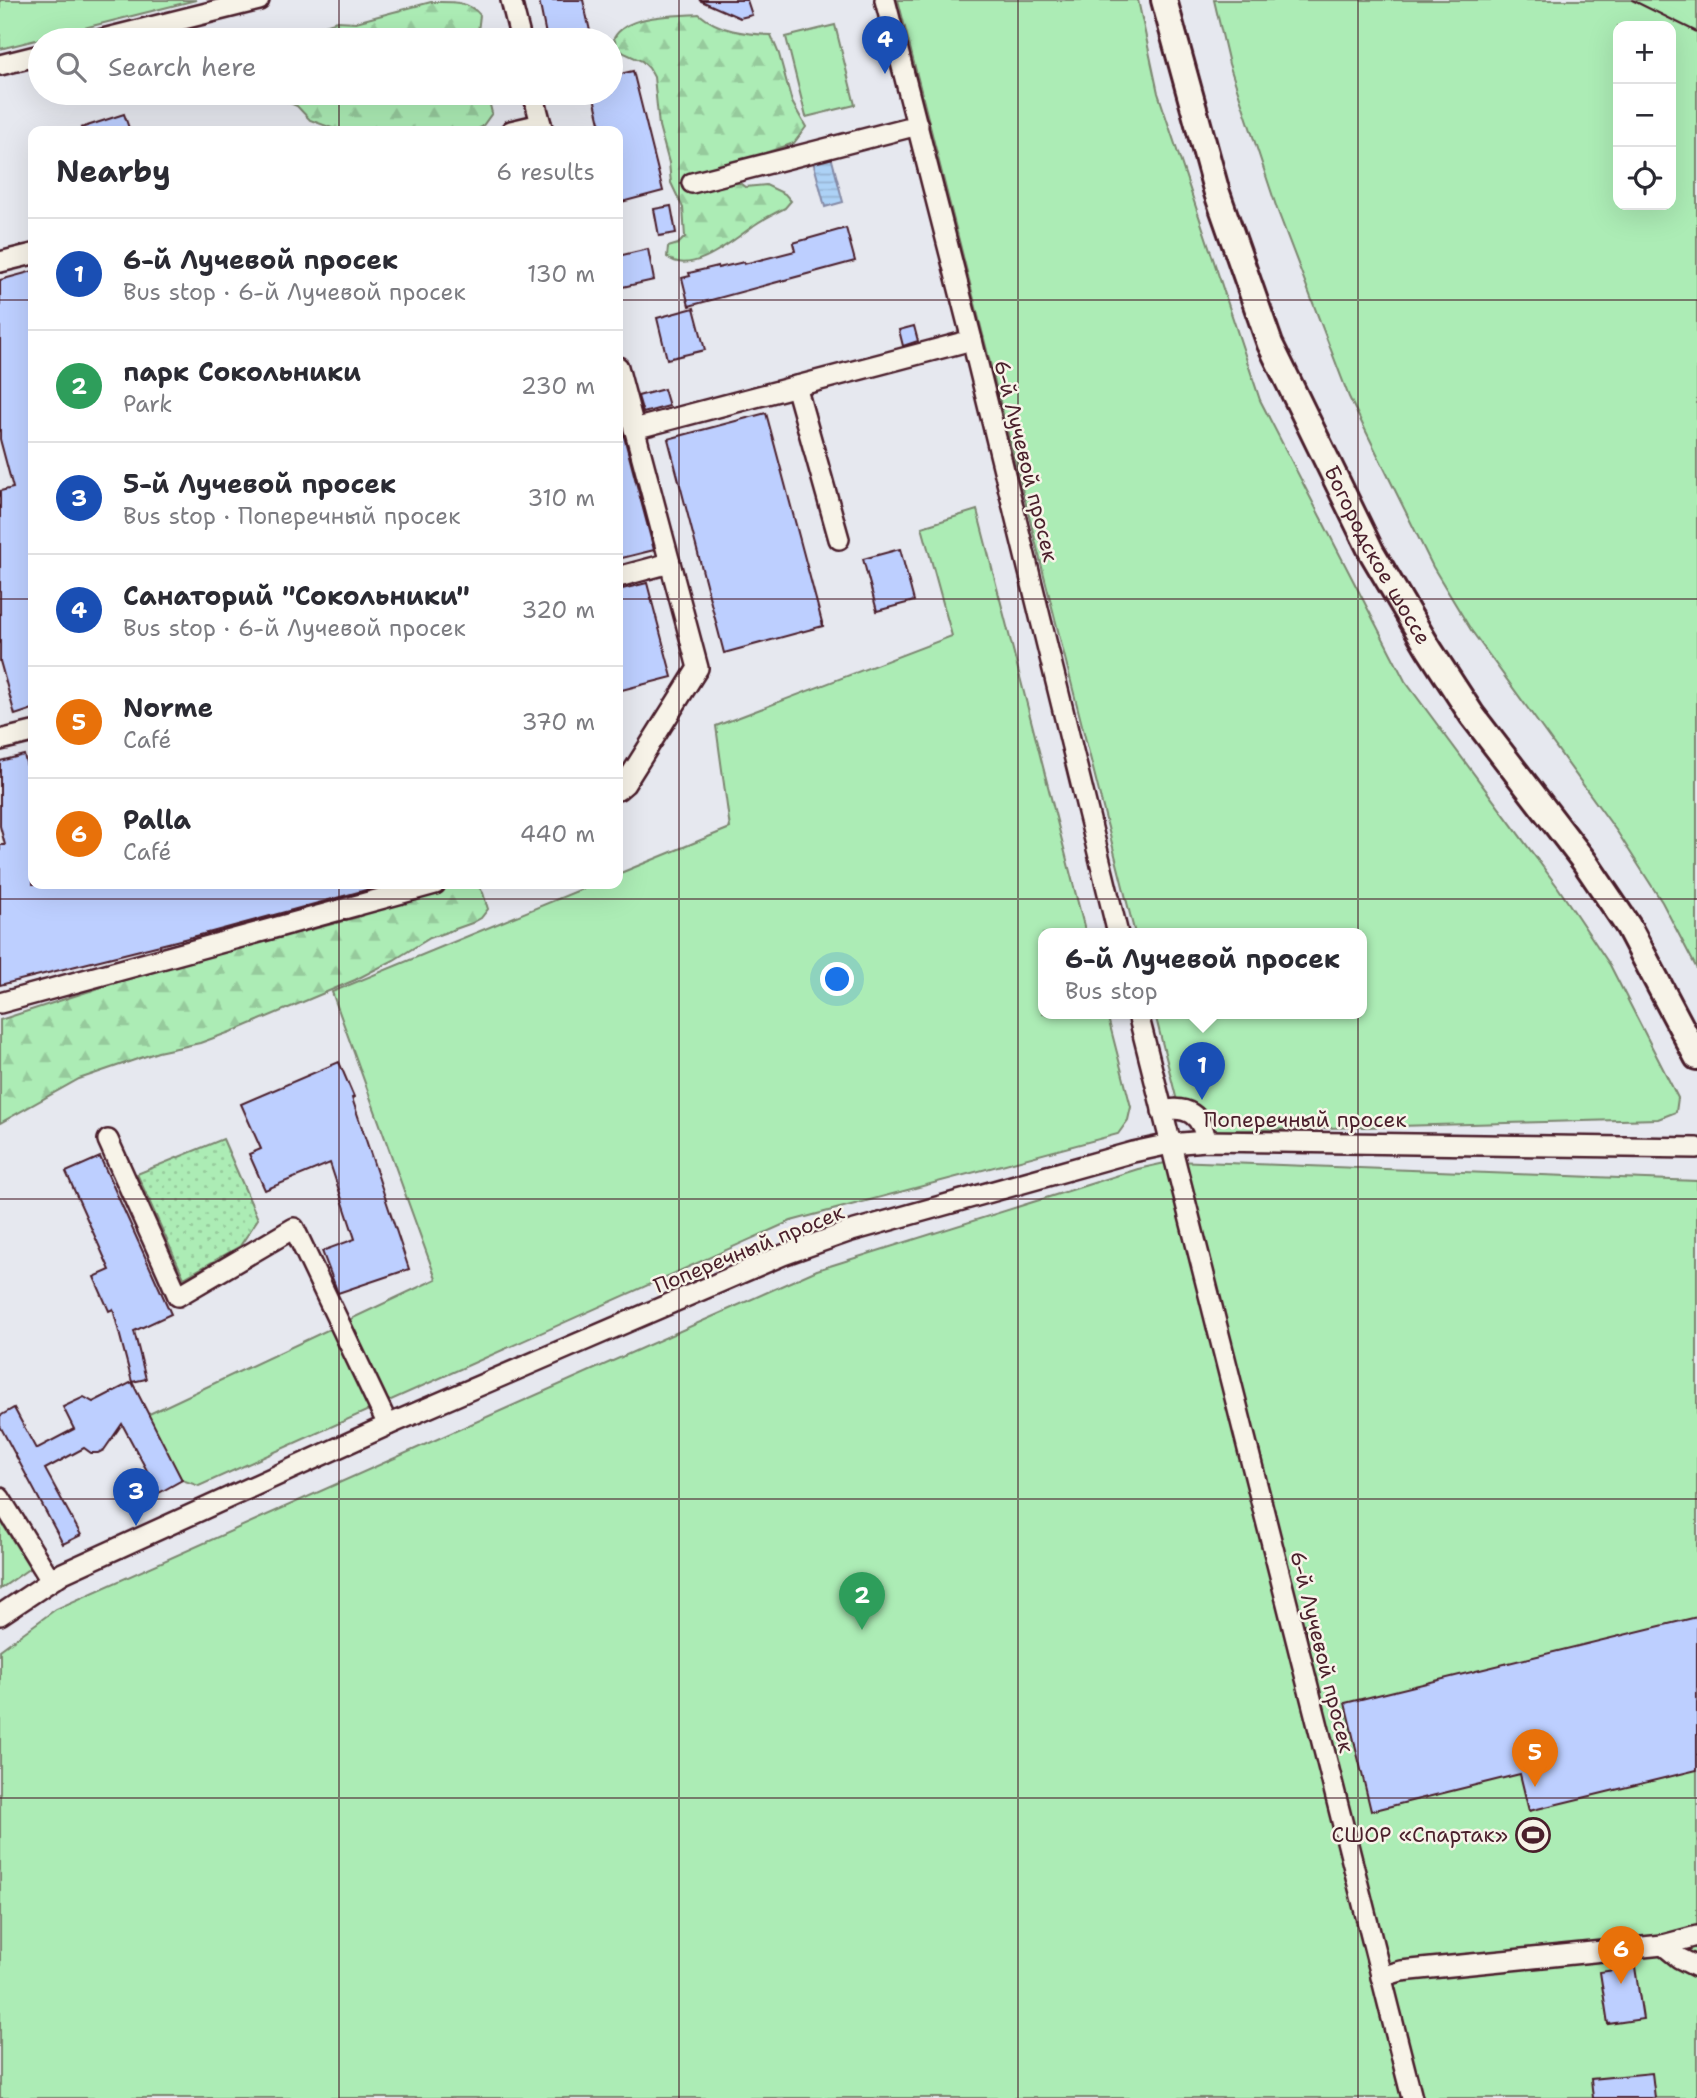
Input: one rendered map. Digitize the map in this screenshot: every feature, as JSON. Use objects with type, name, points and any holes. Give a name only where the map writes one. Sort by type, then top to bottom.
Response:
[{"type":"main road","name":"Богородское шоссе","points":[[1164,0],[1217,193],[1270,344],[1365,538],[1429,649],[1472,715],[1584,861],[1628,926],[1697,1057]]},
{"type":"street","points":[[147,28],[259,0]]},
{"type":"street","points":[[511,0],[518,28]]},
{"type":"street","name":"6-й Лучевой просек","points":[[885,0],[972,340],[1117,928]]},
{"type":"street","points":[[0,65],[28,58]]},
{"type":"street","points":[[536,105],[542,126]]},
{"type":"street","points":[[692,183],[918,125]]},
{"type":"street","points":[[0,262],[28,255]]},
{"type":"street","points":[[634,429],[972,340]]},
{"type":"street","points":[[623,386],[698,668],[623,786]]},
{"type":"street","points":[[796,386],[839,540]]},
{"type":"street","points":[[623,576],[670,563]]},
{"type":"street","points":[[0,740],[28,733]]},
{"type":"street","points":[[0,1003],[417,889]]},
{"type":"street","name":"6-й Лучевой просек","points":[[1139,1019],[1412,2098]]},
{"type":"street","points":[[1162,1111],[1177,1107],[1195,1115],[1205,1132],[1206,1141]]},
{"type":"street","points":[[108,1140],[177,1296],[294,1228],[388,1424]]},
{"type":"street","name":"Поперечный просек","points":[[0,1615],[50,1579],[388,1424],[783,1255],[861,1228],[1132,1152],[1170,1144],[1206,1141],[1697,1148]]},
{"type":"street","points":[[0,1498],[50,1579]]},
{"type":"street","points":[[1381,1977],[1401,1971],[1663,1945],[1697,1936]]},
{"type":"street","points":[[1663,1945],[1679,1958],[1697,1966]]},
{"type":"green space","points":[[0,0],[196,0],[84,28],[28,28],[28,42],[0,49]]},
{"type":"green space","points":[[898,0],[1138,0],[1158,93],[1260,400],[1405,681],[1557,886],[1610,965],[1678,1098],[1676,1112],[1658,1119],[1213,1131],[1177,1101],[1156,1019],[1367,1019],[1367,928],[1133,928]]},
{"type":"green space","points":[[1214,0],[1697,0],[1697,969],[1662,902],[1618,833],[1471,630],[1433,567],[1349,397],[1277,209],[1229,64]]},
{"type":"green space","points":[[431,2],[458,3],[470,7],[480,15],[478,28],[316,28],[337,21],[356,22]]},
{"type":"green space","points":[[699,14],[715,24],[733,30],[771,35],[792,102],[806,127],[794,143],[730,165],[729,175],[745,187],[766,185],[785,194],[791,201],[785,208],[759,222],[713,254],[688,262],[677,262],[667,257],[668,247],[678,244],[685,237],[683,208],[671,183],[669,163],[659,126],[654,77],[642,61],[623,52],[623,28],[640,20]]},
{"type":"green space","points":[[835,25],[855,105],[806,117],[786,37]]},
{"type":"green space","points":[[295,105],[490,105],[492,113],[483,126],[326,126],[310,120]]},
{"type":"green space","points":[[977,510],[1084,928],[1038,928],[1038,1019],[1108,1019],[1131,1107],[1128,1120],[1118,1134],[791,1221],[199,1486],[182,1480],[147,1415],[436,1279],[332,992],[582,889],[623,889],[623,872],[730,828],[716,726],[952,636],[922,527]]},
{"type":"green space","points":[[439,889],[480,889],[488,909],[481,918],[472,923],[430,938],[355,980],[200,1043],[158,1052],[79,1079],[0,1123],[0,1020],[226,949],[358,917],[380,905]]},
{"type":"green space","points":[[223,1139],[258,1219],[240,1246],[184,1278],[137,1174]]},
{"type":"green space","points":[[1174,1161],[1697,1181],[1697,2098],[0,2098],[0,1650],[56,1609],[817,1270],[1138,1169]]},
{"type":"green space","points":[[0,1520],[30,1568],[0,1589]]},
{"type":"water","points":[[831,156],[843,202],[825,207],[813,161]]},
{"type":"building","points":[[539,0],[583,0],[589,28],[545,28]]},
{"type":"building","points":[[699,0],[747,0],[752,15],[740,18]]},
{"type":"building","points":[[633,71],[663,191],[623,202],[623,126],[601,126],[596,105],[623,105],[623,73]]},
{"type":"building","points":[[124,114],[128,126],[87,126]]},
{"type":"building","points":[[671,206],[676,233],[659,236],[654,209]]},
{"type":"building","points":[[846,228],[855,261],[689,306],[682,278],[690,276],[689,273],[718,266],[744,264],[795,251],[793,243]]},
{"type":"building","points":[[648,249],[654,280],[623,287],[623,255]]},
{"type":"building","points":[[28,272],[28,711],[15,715],[0,661],[0,491],[13,488],[0,439],[0,280]]},
{"type":"building","points":[[694,308],[705,350],[667,359],[657,318]]},
{"type":"building","points":[[914,326],[918,341],[903,346],[899,330]]},
{"type":"building","points":[[664,389],[669,406],[643,413],[638,396]]},
{"type":"building","points":[[766,413],[823,626],[724,653],[668,439]]},
{"type":"building","points":[[623,433],[654,550],[623,558]]},
{"type":"building","points":[[900,549],[914,601],[877,611],[863,559]]},
{"type":"building","points":[[647,583],[672,677],[623,690],[623,589]]},
{"type":"building","points":[[24,755],[28,770],[28,889],[370,889],[0,985],[0,845],[5,845],[0,826],[0,761]]},
{"type":"building","points":[[339,1062],[354,1097],[352,1098],[409,1269],[338,1293],[322,1251],[355,1239],[330,1163],[265,1190],[249,1154],[261,1149],[241,1104]]},
{"type":"building","points":[[100,1157],[171,1314],[134,1331],[146,1379],[132,1382],[113,1309],[109,1311],[94,1277],[110,1270],[66,1172]]},
{"type":"building","points":[[132,1382],[182,1480],[159,1493],[122,1424],[104,1450],[91,1453],[84,1448],[45,1469],[81,1535],[63,1544],[0,1426],[0,1416],[14,1408],[36,1449],[74,1429],[63,1407],[84,1397],[93,1402]]},
{"type":"building","points":[[1697,1617],[1697,1770],[1529,1811],[1520,1774],[1371,1811],[1345,1703]]},
{"type":"building","points":[[1635,1967],[1643,2019],[1608,2024],[1600,1972]]},
{"type":"building","points":[[1652,2073],[1655,2098],[1593,2098],[1591,2079]]},
{"type":"tram line","points":[[1632,0],[1697,32]]},
{"type":"place","name":"Санаторий \"Сокольники\"","points":[[885,74]]},
{"type":"place","name":"6-й Лучевой просек","points":[[1202,1100]]},
{"type":"place","name":"5-й Лучевой просек","points":[[136,1526]]},
{"type":"place","name":"парк Сокольники","points":[[862,1630]]},
{"type":"place","name":"Norme","points":[[1535,1787]]},
{"type":"place","name":"СШОР «Спартак»","points":[[1533,1835]]},
{"type":"place","name":"Palla","points":[[1621,1984]]}]
